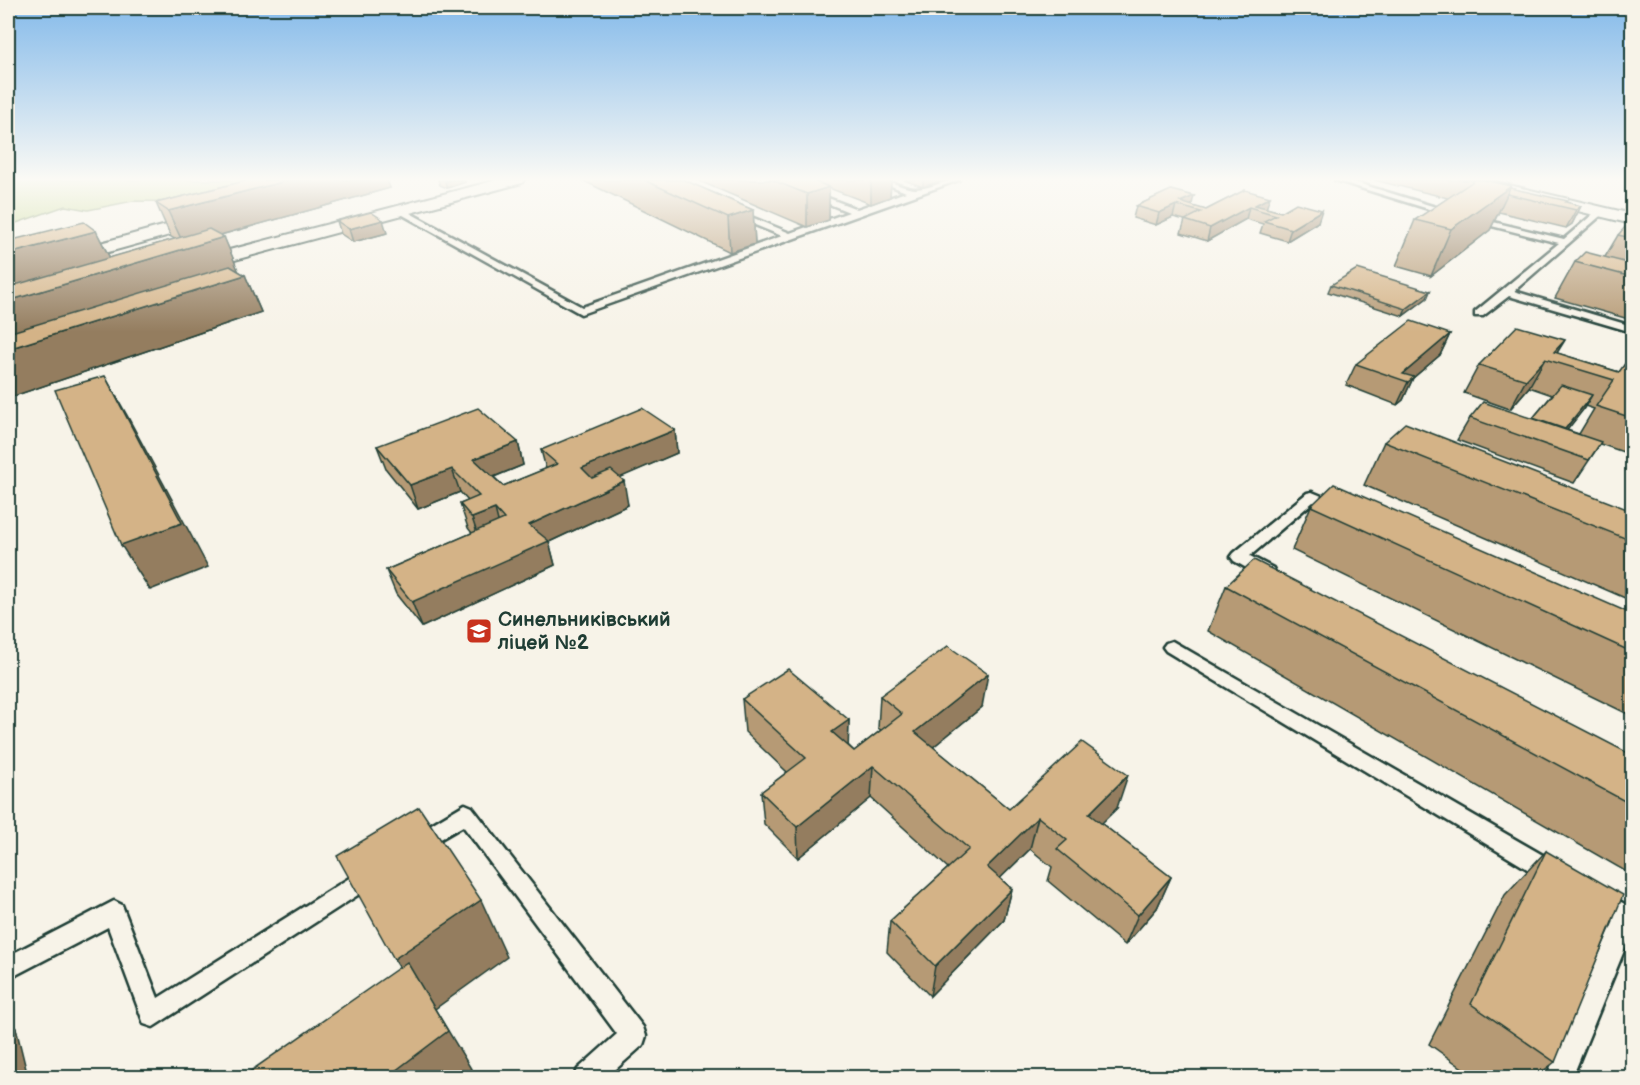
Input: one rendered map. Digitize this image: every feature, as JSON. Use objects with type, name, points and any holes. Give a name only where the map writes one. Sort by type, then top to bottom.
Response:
[{"type":"street","points":[[8,274],[165,231]]},
{"type":"street","points":[[180,269],[322,231]]},
{"type":"lane","points":[[435,231],[581,311],[806,231]]},
{"type":"lane","points":[[775,231],[789,237]]},
{"type":"lane","points":[[1520,231],[1565,242]]},
{"type":"lane","points":[[1479,314],[1579,231]]},
{"type":"lane","points":[[1507,292],[1632,329]]},
{"type":"lane","points":[[1282,579],[1239,557],[1312,496],[1354,515]]},
{"type":"lane","points":[[1172,647],[1566,880]]},
{"type":"lane","points":[[405,852],[465,813],[634,1036],[587,1077]]},
{"type":"lane","points":[[8,968],[114,912],[153,1015],[384,865]]},
{"type":"lane","points":[[1559,1077],[1630,918],[1587,892]]},
{"type":"building","points":[[49,231],[96,231],[8,254],[8,241]]},
{"type":"building","points":[[203,231],[212,231],[224,237],[8,301],[8,287]]},
{"type":"building","points":[[1622,231],[1632,231],[1632,238],[1618,235]]},
{"type":"building","points":[[1585,252],[1632,264],[1632,277],[1575,262]]},
{"type":"building","points":[[230,266],[245,275],[8,349],[8,333]]},
{"type":"building","points":[[1357,269],[1430,291],[1406,309],[1331,285]]},
{"type":"building","points":[[1411,321],[1450,334],[1403,374],[1414,377],[1408,382],[1356,364]]},
{"type":"building","points":[[1517,326],[1565,340],[1554,352],[1619,372],[1629,358],[1632,359],[1632,418],[1596,406],[1614,380],[1545,359],[1526,380],[1479,365]]},
{"type":"building","points":[[105,376],[182,523],[121,545],[55,390]]},
{"type":"building","points":[[1561,385],[1592,395],[1565,429],[1533,418]]},
{"type":"building","points":[[1483,402],[1601,442],[1589,460],[1470,418]]},
{"type":"building","points":[[478,408],[518,442],[474,459],[503,486],[557,464],[541,450],[642,408],[675,430],[582,468],[592,478],[611,470],[624,481],[529,525],[549,541],[412,602],[386,570],[504,519],[495,509],[472,518],[460,504],[479,496],[452,469],[410,485],[377,446]]},
{"type":"building","points":[[1405,423],[1632,511],[1632,541],[1384,442]]},
{"type":"building","points":[[1334,484],[1632,614],[1632,652],[1311,506]]},
{"type":"building","points":[[1254,560],[1632,755],[1632,805],[1226,586]]},
{"type":"building","points":[[948,646],[988,674],[915,732],[1009,809],[1082,742],[1128,775],[1089,814],[1171,877],[1138,915],[1057,849],[1067,840],[1038,817],[987,867],[1012,889],[935,966],[890,921],[969,849],[873,766],[797,827],[761,792],[806,758],[742,699],[788,669],[849,720],[832,732],[854,751],[902,714],[880,696]]},
{"type":"building","points":[[419,807],[481,900],[394,959],[337,856]]},
{"type":"building","points":[[1546,851],[1623,895],[1555,1062],[1471,1004]]},
{"type":"building","points":[[407,962],[448,1031],[387,1077],[242,1077]]},
{"type":"place","name":"Синельниківський ліцей №2","points":[[479,631]]}]
